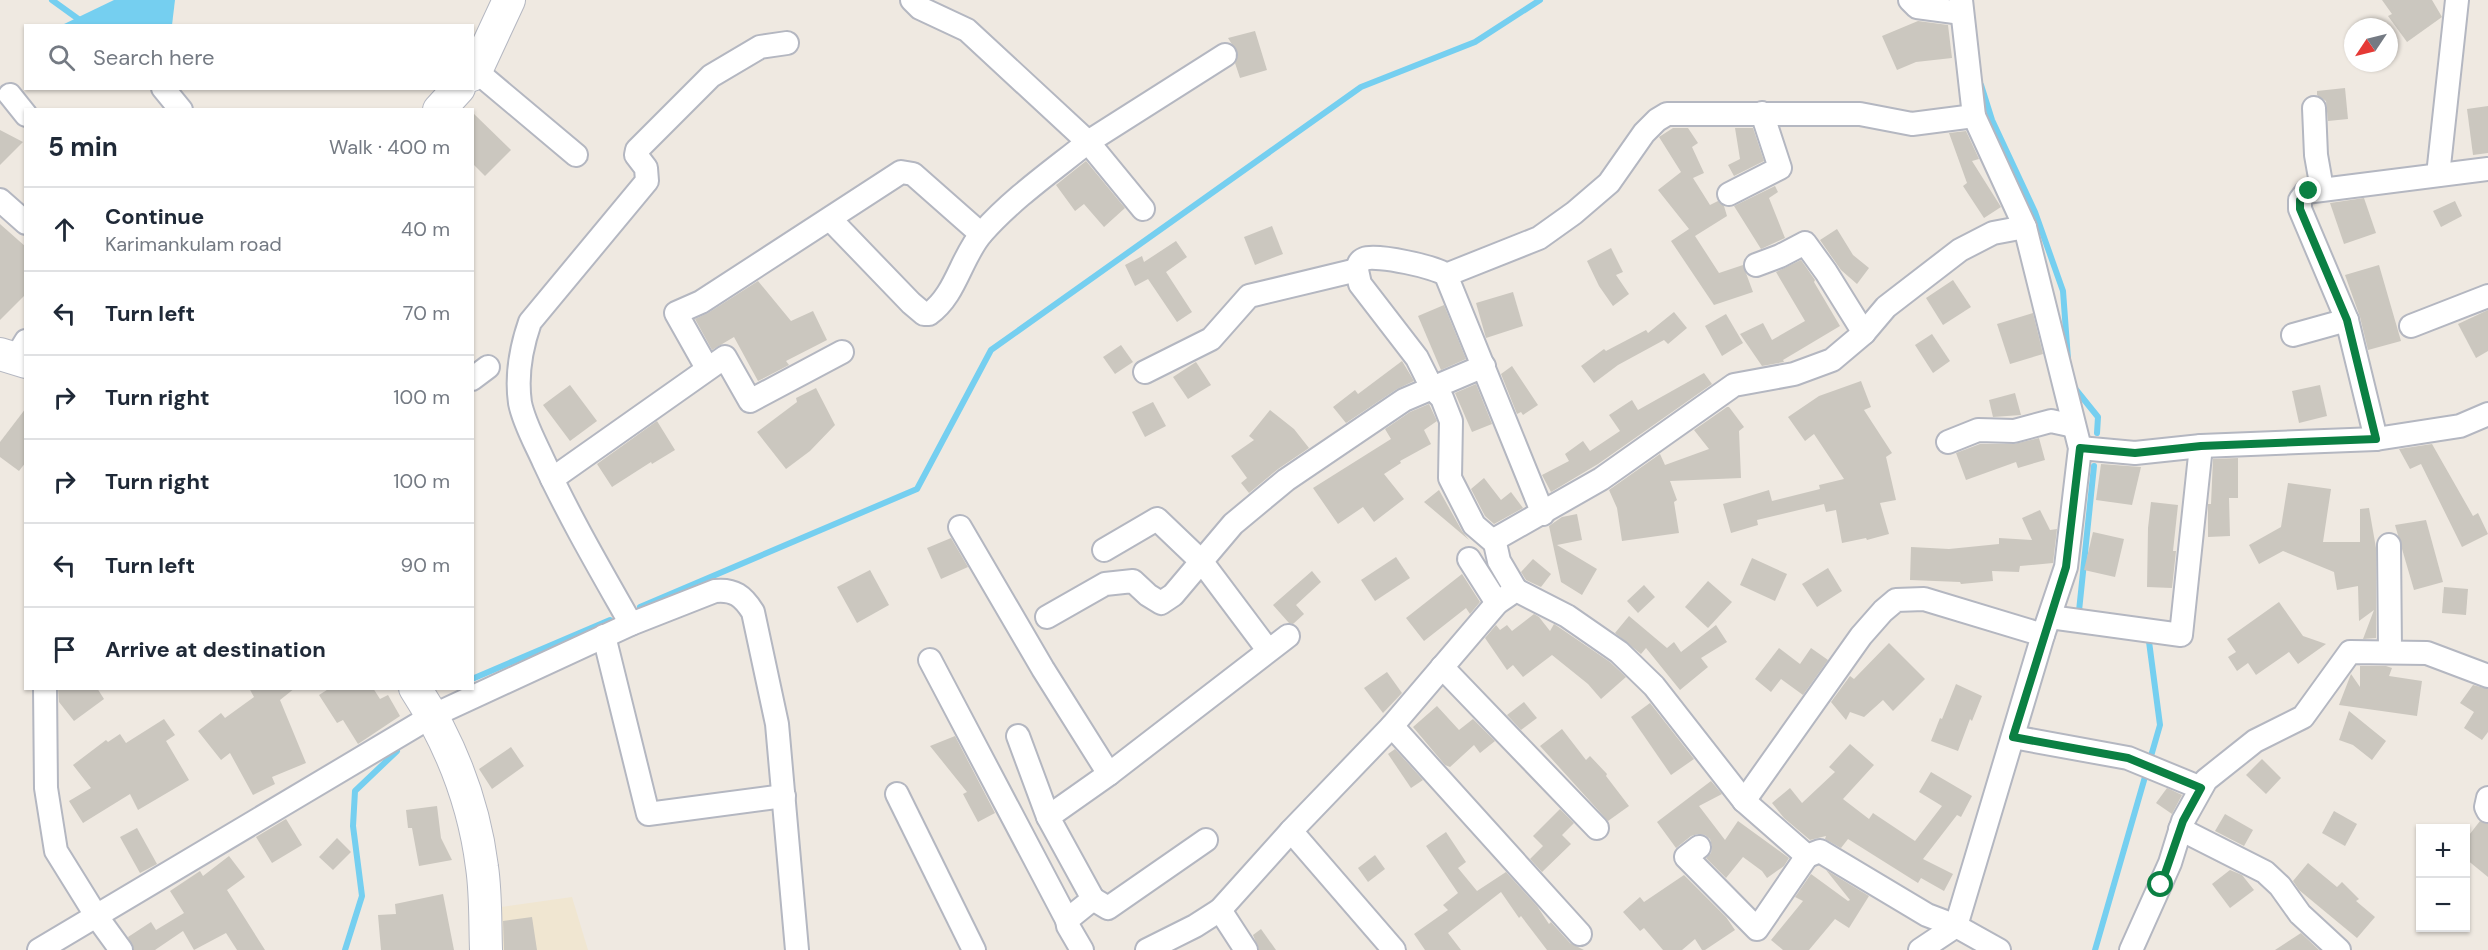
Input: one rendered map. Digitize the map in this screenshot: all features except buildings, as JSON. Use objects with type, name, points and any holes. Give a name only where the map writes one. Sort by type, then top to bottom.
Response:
[{"type":"street","points":[[474,68],[509,0]]},
{"type":"street","points":[[912,0],[920,8],[967,30],[1088,142],[1143,209]]},
{"type":"street","points":[[1910,0],[1917,7],[1962,6],[1974,116],[2025,227],[2080,448],[2066,567],[1956,926],[1920,950]]},
{"type":"street","points":[[2438,175],[2447,74],[2457,0]]},
{"type":"street","points":[[630,624],[552,479],[520,405],[521,349],[530,322],[647,181],[648,172],[636,156],[637,150],[711,76],[760,47],[787,43]]},
{"type":"street","points":[[831,219],[924,314],[935,309],[945,298],[981,234],[1020,196],[1088,142],[1225,55]]},
{"type":"street","points":[[474,82],[576,155]]},
{"type":"street","points":[[166,90],[179,108]]},
{"type":"street","points":[[441,108],[458,90]]},
{"type":"street","points":[[10,94],[24,112]]},
{"type":"street","points":[[2314,108],[2316,155],[2322,189]]},
{"type":"street","points":[[1729,194],[1780,168],[1762,113]]},
{"type":"street","points":[[1446,275],[1539,238],[1574,213],[1609,183],[1644,133],[1667,114],[1860,114],[1912,124],[1974,116]]},
{"type":"street","points":[[2376,439],[2347,320],[2299,203],[2306,192],[2322,189],[2488,169]]},
{"type":"street","points":[[707,368],[676,313],[701,302],[901,172],[907,171],[913,174],[981,234]]},
{"type":"street","points":[[0,200],[24,221]]},
{"type":"street","points":[[1495,543],[1499,537],[1601,479],[1734,385],[1794,374],[1832,360],[1864,333],[1886,307],[1960,250],[1993,233],[2025,227]]},
{"type":"street","points":[[1755,265],[1780,256],[1805,243],[1864,333]]},
{"type":"street","points":[[1543,514],[1446,275],[1424,266],[1367,258],[1358,264],[1360,284],[1417,358],[1432,388],[1442,398],[1451,421],[1450,478],[1474,525],[1495,543],[1499,561],[1516,590],[1567,616],[1619,652],[1654,686],[1744,801],[1807,856]]},
{"type":"street","points":[[1145,372],[1211,339],[1249,296],[1357,270]]},
{"type":"street","points":[[2411,326],[2488,296]]},
{"type":"street","points":[[2293,335],[2347,320]]},
{"type":"street","points":[[552,479],[725,357],[750,401],[842,352]]},
{"type":"street","points":[[1047,618],[1105,584],[1133,581],[1148,596],[1161,603],[1173,595],[1233,524],[1286,480],[1404,400],[1484,366]]},
{"type":"street","points":[[2080,448],[2135,453],[2201,446],[2376,439],[2460,426],[2488,414]]},
{"type":"street","points":[[1948,442],[1978,430],[2014,431],[2051,422],[2074,426]]},
{"type":"street","points":[[1744,801],[1861,636],[1896,600],[1924,599],[2047,626],[2181,635],[2201,446]]},
{"type":"street","points":[[1104,550],[1157,519],[1202,562],[1268,650]]},
{"type":"street","points":[[960,527],[1108,774]]},
{"type":"street","points":[[2389,545],[2390,651]]},
{"type":"street","points":[[1469,559],[1497,603]]},
{"type":"street","points":[[39,950],[432,716],[630,624],[715,591],[727,590],[746,600],[753,612],[777,724],[797,950]]},
{"type":"street","points":[[1147,950],[1195,926],[1220,910],[1291,831],[1392,726],[1497,603],[1516,590]]},
{"type":"street","points":[[604,636],[648,814],[784,796]]},
{"type":"street","points":[[1048,817],[1288,636]]},
{"type":"street","points":[[2131,950],[2170,863],[2181,829],[2206,780],[2255,741],[2303,717],[2350,652],[2427,653],[2488,676]]},
{"type":"street","points":[[930,660],[1082,950]]},
{"type":"street","points":[[1442,668],[1597,828]]},
{"type":"street","points":[[45,690],[45,789],[56,851],[97,917],[121,950]]},
{"type":"street","points":[[417,690],[454,758],[469,810],[482,867],[486,950]]},
{"type":"street","points":[[1392,726],[1580,934]]},
{"type":"street","points":[[1018,736],[1048,817],[1094,899],[1108,908],[1206,840]]},
{"type":"street","points":[[2013,737],[2128,758],[2201,788]]},
{"type":"street","points":[[897,794],[974,950]]},
{"type":"street","points":[[2488,798],[2486,807],[2488,812]]},
{"type":"street","points":[[2181,829],[2265,872],[2280,886],[2300,914],[2339,950]]},
{"type":"street","points":[[1291,831],[1394,950]]},
{"type":"street","points":[[1699,847],[1686,857],[1757,929],[1807,856],[1820,851],[1927,915],[1956,926],[1999,950]]},
{"type":"street","points":[[1067,920],[1094,899]]},
{"type":"street","points":[[1220,910],[1246,950]]},
{"type":"shaded area","points":[[572,897],[588,950],[499,950],[502,933],[501,907]]},
{"type":"water","points":[[114,0],[175,0],[172,24],[64,24]]},
{"type":"waterway","points":[[52,0],[85,24]]},
{"type":"waterway","points":[[640,607],[917,489],[991,350],[1361,87],[1475,42],[1540,0]]},
{"type":"waterway","points":[[1981,85],[1992,120],[2035,212],[2063,291],[2068,359]]},
{"type":"waterway","points":[[2073,386],[2098,417],[2097,433]]},
{"type":"waterway","points":[[2083,612],[2079,611],[2094,466]]},
{"type":"waterway","points":[[474,678],[610,620]]},
{"type":"waterway","points":[[2095,950],[2160,725],[2148,634]]},
{"type":"waterway","points":[[345,950],[362,896],[353,826],[355,791],[397,751]]},
{"type":"route","points":[[2161,885],[2183,821],[2201,788],[2128,758],[2013,737],[2066,567],[2080,448],[2135,453],[2201,446],[2376,439],[2347,320],[2300,209],[2300,200],[2309,191]]}]
